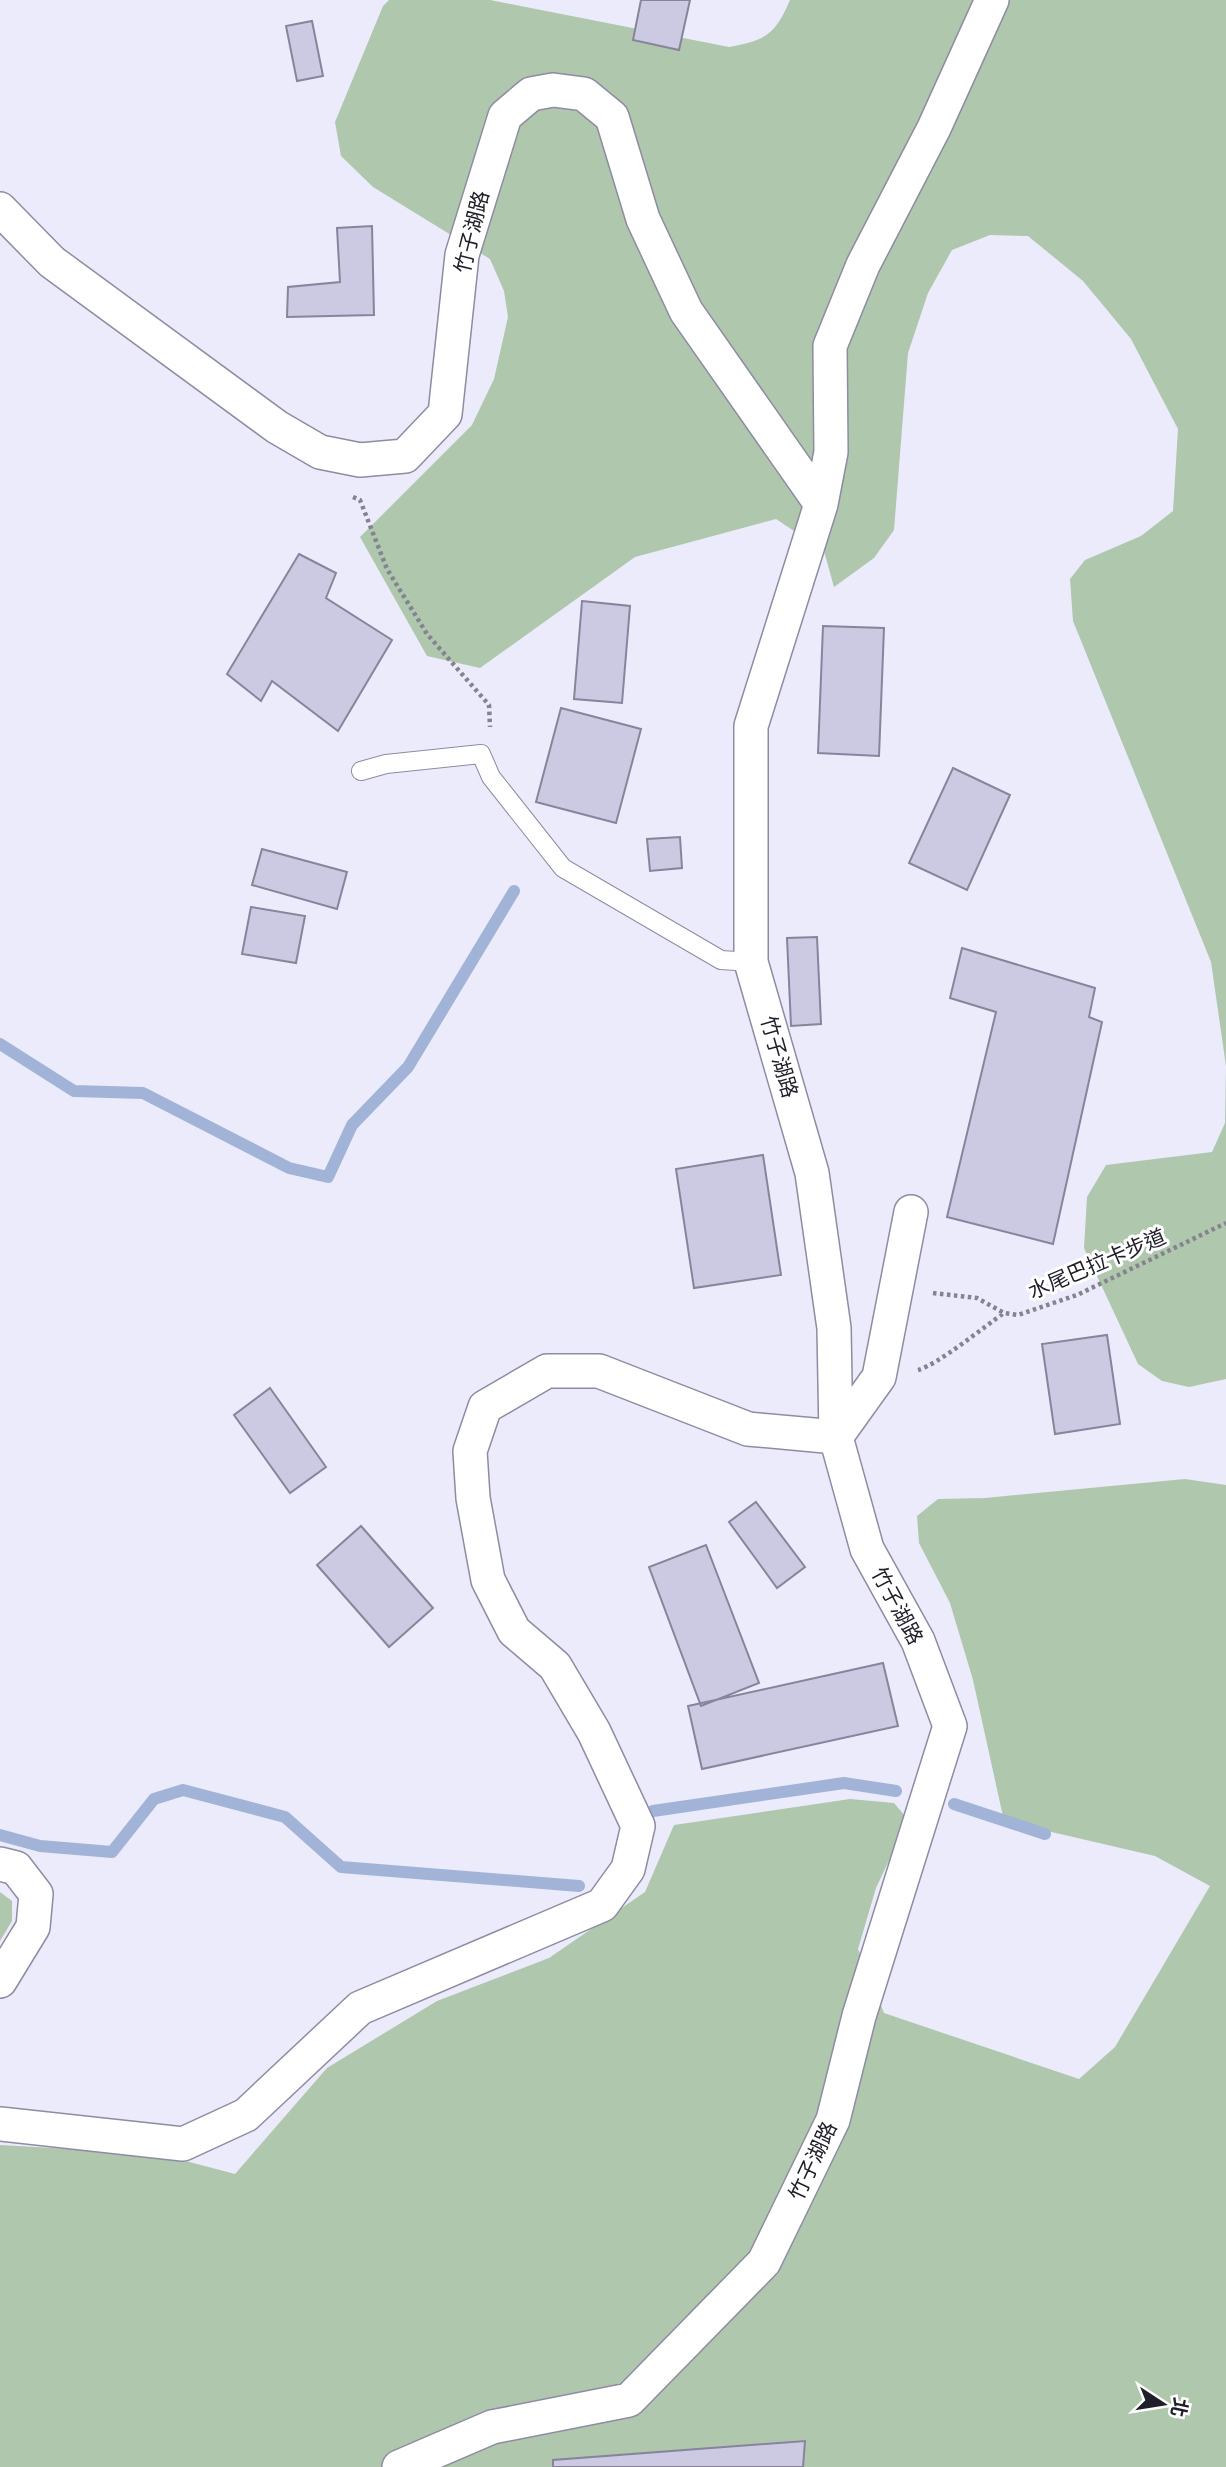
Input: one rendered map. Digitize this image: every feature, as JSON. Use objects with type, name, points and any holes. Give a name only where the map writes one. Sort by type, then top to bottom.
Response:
[{"type":"street","name":"竹子湖路","points":[[398,2467],[492,2427],[628,2400],[764,2262],[833,2120],[859,2016],[950,1726],[918,1641],[867,1549],[836,1437],[834,1328],[812,1173],[751,962],[751,726],[821,504],[831,452],[830,346],[863,265],[934,128],[992,0]]},
{"type":"street","name":"竹子湖路","points":[[0,209],[52,262],[277,427],[320,452],[360,460],[405,456],[445,414],[462,255],[505,116],[531,94],[553,90],[584,94],[612,117],[643,219],[686,311],[821,504]]},
{"type":"street","points":[[0,2124],[183,2144],[246,2115],[360,2008],[602,1905],[628,1868],[638,1826],[594,1732],[555,1666],[514,1631],[488,1580],[472,1498],[470,1451],[485,1407],[547,1371],[599,1371],[748,1429],[836,1437],[879,1377],[897,1296],[911,1212]]},
{"type":"street","points":[[0,1864],[16,1868],[36,1894],[33,1927],[0,1981]]},
{"type":"lane","points":[[361,771],[386,764],[481,754],[491,777],[563,868],[721,960],[751,962]]},
{"type":"path","points":[[349,495],[360,500],[387,569],[427,634],[489,705],[491,735],[481,754]]},
{"type":"path","name":"水尾巴拉卡步道","points":[[1004,1313],[1018,1315],[1077,1295],[1226,1223]]},
{"type":"path","points":[[879,1377],[932,1367],[941,1356],[1004,1313],[977,1298],[939,1293],[897,1296]]},
{"type":"green space","points":[[389,0],[490,0],[729,47],[752,42],[768,34],[779,21],[790,0],[1226,0],[1226,1066],[1211,962],[1073,621],[1070,579],[1085,560],[1141,536],[1173,511],[1178,429],[1131,339],[1083,281],[1028,236],[990,235],[952,250],[928,293],[908,353],[894,530],[874,558],[834,587],[824,551],[776,519],[635,557],[480,668],[427,656],[360,537],[472,425],[494,379],[508,317],[504,291],[490,259],[373,187],[341,156],[335,122],[383,6]]},
{"type":"green space","points":[[1226,1066],[1226,1379],[1189,1387],[1162,1381],[1138,1364],[1084,1248],[1087,1197],[1106,1165],[1212,1152],[1225,1123]]},
{"type":"green space","points":[[1185,1479],[1226,1485],[1226,2467],[0,2467],[0,2145],[159,2154],[235,2174],[327,2068],[437,2001],[549,1958],[645,1892],[674,1825],[850,1799],[894,1803],[905,1816],[900,1837],[876,1888],[858,1949],[884,2013],[1079,2079],[1115,2047],[1210,1886],[1155,1856],[1004,1821],[973,1680],[950,1603],[919,1543],[917,1516],[938,1499],[985,1498]]},
{"type":"green space","points":[[0,1892],[12,1901],[12,1921],[0,1941]]},
{"type":"building","points":[[641,0],[690,0],[679,50],[633,40]]},
{"type":"building","points":[[312,21],[323,76],[297,81],[286,26]]},
{"type":"building","points":[[372,226],[374,315],[287,317],[288,287],[340,282],[337,228]]},
{"type":"building","points":[[299,554],[336,573],[326,598],[392,640],[338,731],[272,681],[261,701],[227,674]]},
{"type":"building","points":[[582,601],[630,606],[622,703],[574,699]]},
{"type":"building","points":[[823,626],[884,628],[879,756],[818,753]]},
{"type":"building","points":[[561,708],[641,729],[616,823],[536,802]]},
{"type":"building","points":[[953,768],[1010,795],[967,890],[909,863]]},
{"type":"building","points":[[680,837],[682,868],[650,871],[647,839]]},
{"type":"building","points":[[262,849],[347,872],[337,909],[252,885]]},
{"type":"building","points":[[251,907],[305,916],[296,963],[242,954]]},
{"type":"building","points":[[817,937],[821,1024],[791,1026],[787,938]]},
{"type":"building","points":[[962,948],[1095,988],[1089,1017],[1102,1022],[1053,1244],[947,1217],[996,1012],[950,998]]},
{"type":"building","points":[[763,1155],[781,1275],[694,1288],[676,1169]]},
{"type":"building","points":[[1107,1335],[1120,1424],[1055,1434],[1042,1344]]},
{"type":"building","points":[[270,1388],[326,1467],[290,1493],[234,1415]]},
{"type":"building","points":[[756,1502],[805,1567],[777,1588],[729,1522]]},
{"type":"building","points":[[361,1526],[433,1608],[389,1647],[317,1565]]},
{"type":"building","points":[[706,1545],[759,1683],[701,1706],[649,1567]]},
{"type":"building","points":[[883,1663],[898,1726],[702,1769],[688,1706]]},
{"type":"building","points":[[805,2441],[803,2467],[553,2467],[553,2460]]},
{"type":"waterway","points":[[0,1044],[74,1091],[143,1093],[289,1168],[328,1177],[352,1125],[408,1067],[514,891]]},
{"type":"waterway","points":[[653,1811],[844,1783],[896,1791]]},
{"type":"waterway","points":[[0,1835],[40,1846],[112,1852],[154,1799],[183,1790],[285,1817],[341,1867],[579,1886]]},
{"type":"waterway","points":[[954,1804],[1045,1834]]}]
